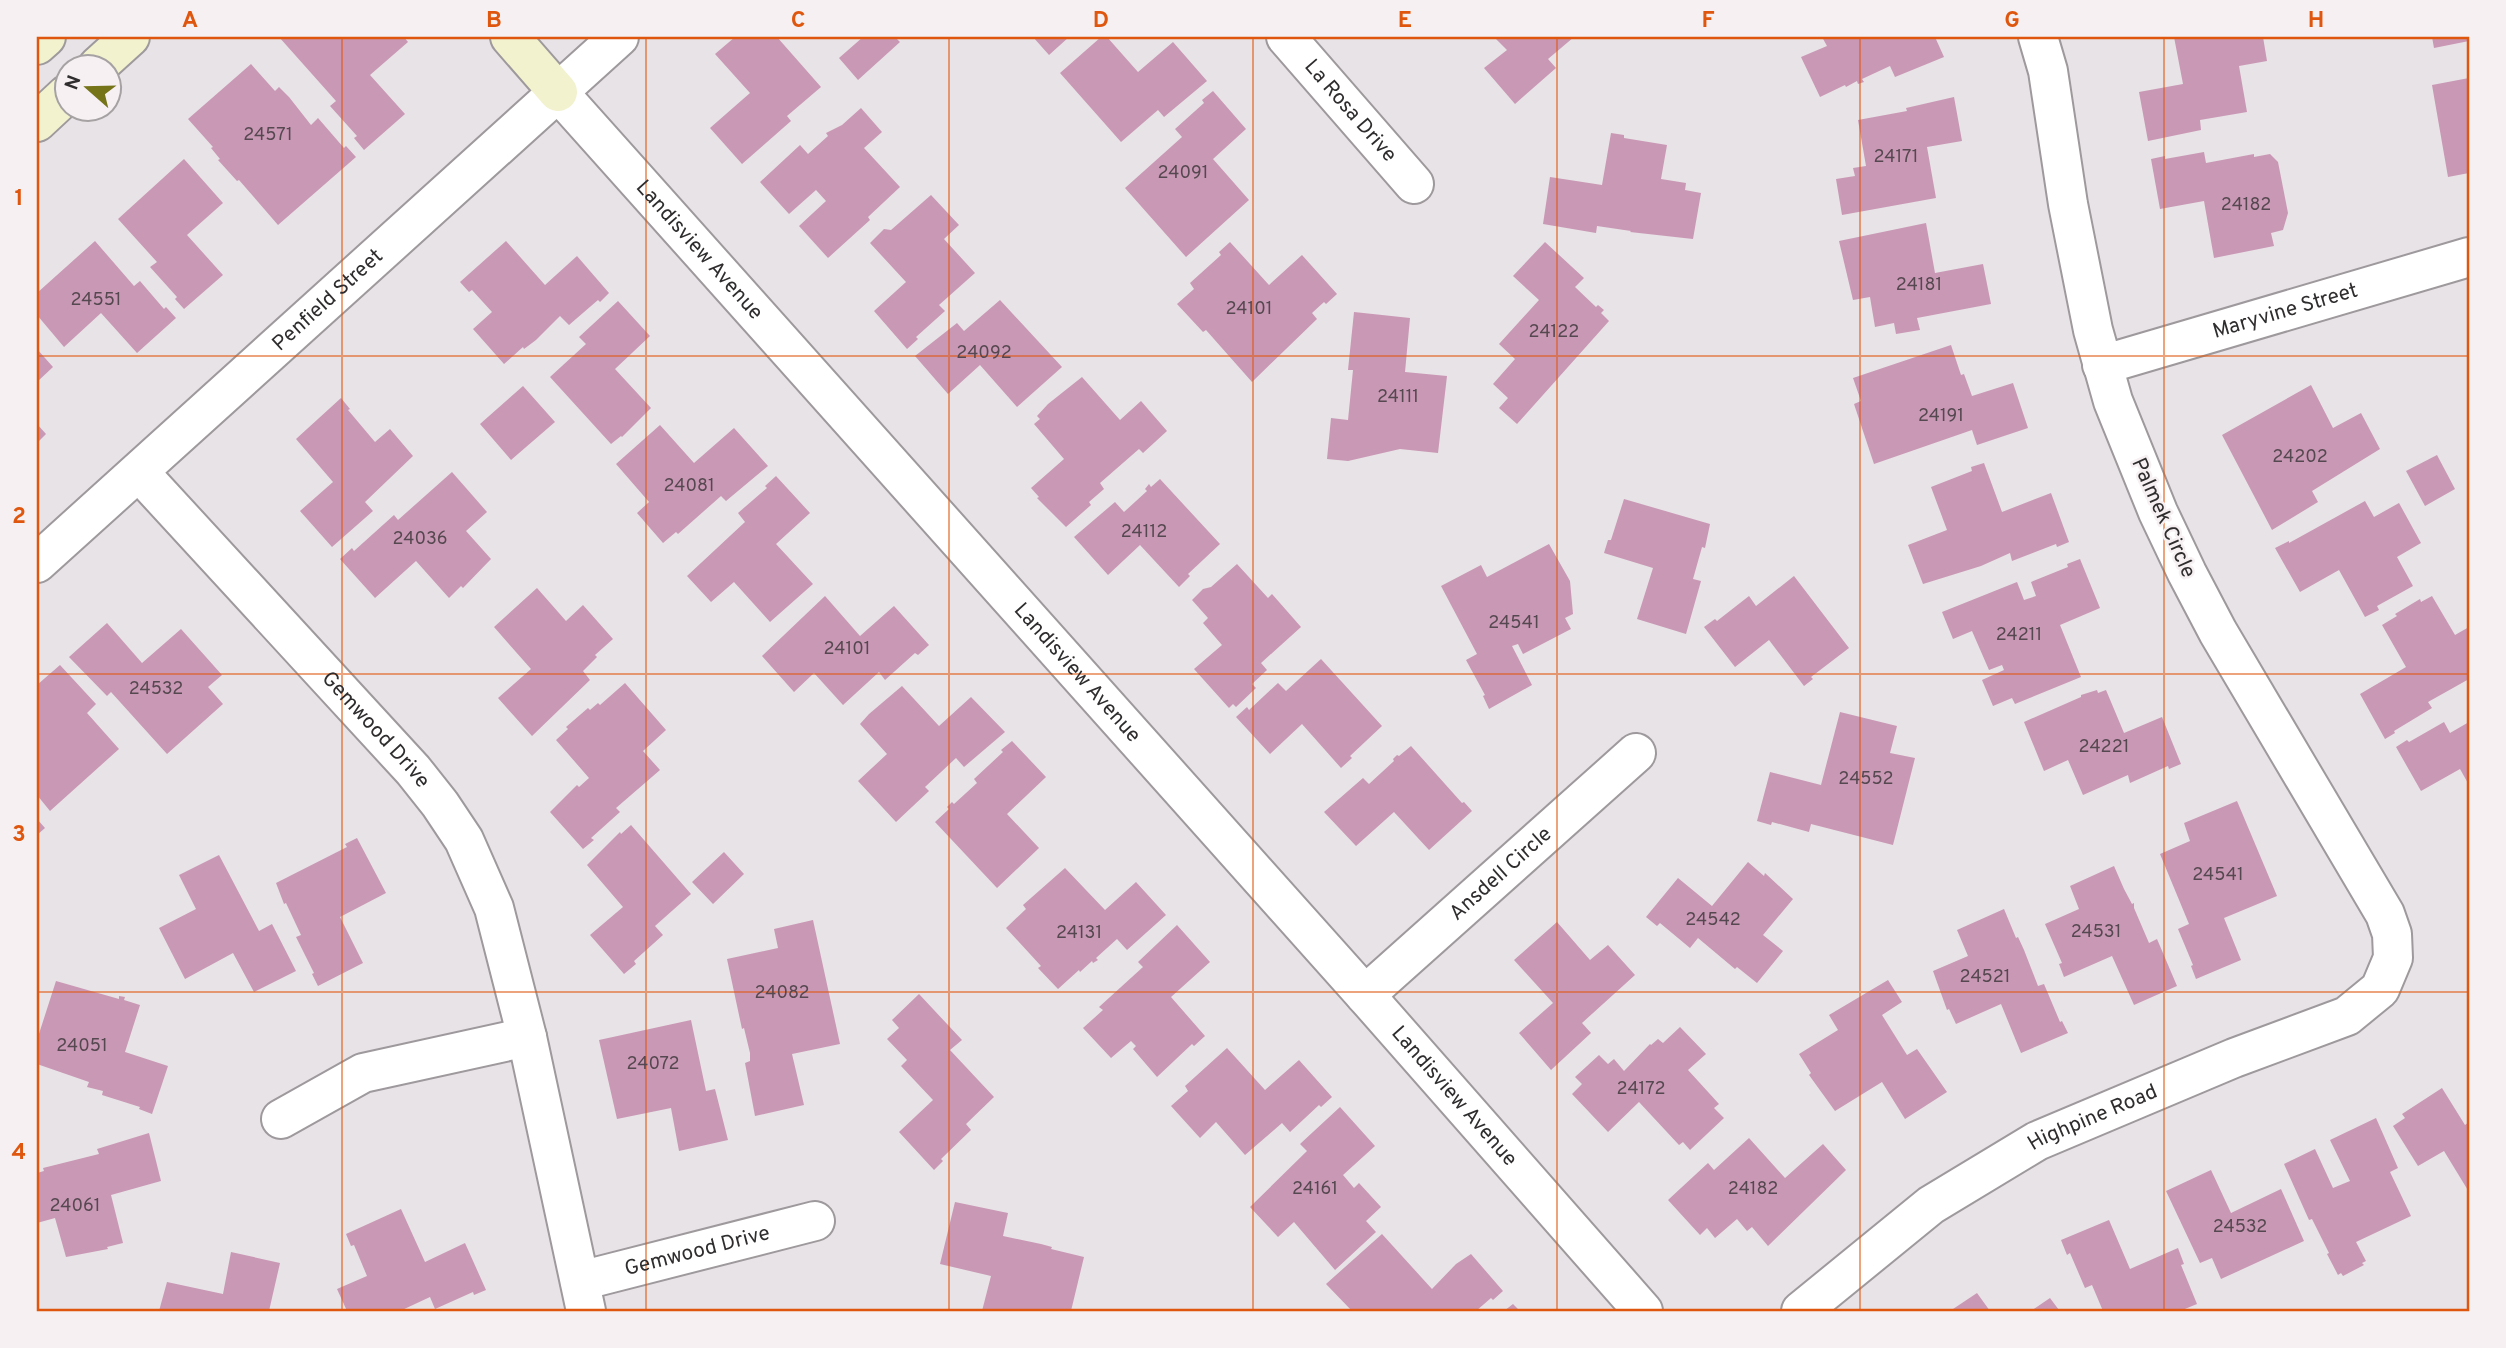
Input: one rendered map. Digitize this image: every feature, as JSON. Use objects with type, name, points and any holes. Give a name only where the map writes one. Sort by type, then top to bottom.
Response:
[{"type":"main road","points":[[37,45],[46,37]]},
{"type":"main road","points":[[113,52],[130,37]]},
{"type":"main road","name":"Landisview Avenue","points":[[510,37],[558,93]]},
{"type":"main road","points":[[37,122],[52,108]]},
{"type":"street","name":"Penfield Street","points":[[37,563],[618,37]]},
{"type":"street","name":"La Rosa Drive","points":[[1286,37],[1414,184]]},
{"type":"street","name":"Palmek Circle","points":[[2038,37],[2048,71],[2068,204],[2102,366],[2113,401],[2186,573],[2385,914],[2392,934],[2393,958]]},
{"type":"street","name":"Landisview Avenue","points":[[558,93],[1365,995],[1643,1311]]},
{"type":"street","name":"Maryvine Street","points":[[2102,366],[2469,257]]},
{"type":"street","name":"Gemwood Drive","points":[[139,472],[413,771],[440,804],[464,841],[494,908],[527,1037],[583,1296],[815,1221]]},
{"type":"street","name":"Ansdell Circle","points":[[1365,995],[1636,753]]},
{"type":"street","name":"Highpine Road","points":[[1801,1311],[1931,1205],[2037,1142],[2234,1058],[2347,1016],[2380,989],[2393,958]]},
{"type":"street","points":[[281,1119],[363,1073],[527,1037]]},
{"type":"building","points":[[279,37],[404,37],[408,42],[370,75],[405,114],[364,150],[354,138],[357,136],[330,106],[336,101]]},
{"type":"building","points":[[735,37],[777,37],[821,87],[787,116],[791,121],[742,164],[710,128],[750,93],[715,54]]},
{"type":"building","points":[[863,37],[895,37],[900,42],[858,80],[839,58]]},
{"type":"building","points":[[1033,37],[1069,37],[1049,55]]},
{"type":"building","points":[[1101,37],[1107,37],[1138,72],[1173,42],[1207,81],[1164,117],[1158,110],[1121,142],[1060,73]]},
{"type":"building","points":[[1494,37],[1574,37],[1548,59],[1556,68],[1515,104],[1484,68],[1507,50]]},
{"type":"building","points":[[1822,37],[1935,37],[1944,57],[1895,77],[1890,66],[1862,79],[1864,82],[1858,84],[1857,81],[1846,87],[1845,85],[1820,97],[1801,57],[1827,46]]},
{"type":"building","points":[[2174,37],[2263,37],[2267,61],[2239,66],[2247,112],[2200,120],[2201,130],[2148,141],[2139,92],[2183,84]]},
{"type":"building","points":[[2432,37],[2469,37],[2469,41],[2434,48]]},
{"type":"building","points":[[251,64],[275,91],[279,87],[289,97],[311,125],[318,118],[344,148],[346,146],[356,157],[278,225],[218,160],[220,159],[211,148],[213,147],[188,119]]},
{"type":"building","points":[[2469,78],[2469,173],[2448,177],[2432,85]]},
{"type":"building","points":[[1213,91],[1246,129],[1213,159],[1249,200],[1186,257],[1125,188],[1182,137],[1175,129],[1204,103],[1202,100]]},
{"type":"building","points":[[1954,97],[1962,141],[1927,147],[1936,198],[1842,215],[1836,179],[1855,176],[1853,168],[1866,166],[1858,120],[1907,111],[1906,108]]},
{"type":"building","points":[[861,108],[882,132],[864,148],[900,187],[868,217],[870,220],[828,258],[799,226],[826,201],[816,190],[789,214],[760,182],[800,145],[808,154],[828,136],[826,133],[842,125]]},
{"type":"building","points":[[1611,133],[1624,135],[1624,138],[1667,145],[1661,179],[1686,183],[1685,190],[1701,193],[1693,239],[1597,226],[1596,233],[1543,224],[1550,177],[1602,185]]},
{"type":"building","points":[[2204,152],[2206,163],[2254,154],[2254,157],[2270,154],[2278,162],[2288,213],[2283,230],[2271,233],[2274,246],[2214,258],[2204,201],[2160,209],[2151,159]]},
{"type":"building","points":[[184,159],[223,203],[187,235],[223,275],[184,309],[175,299],[177,297],[150,267],[157,262],[118,219]]},
{"type":"building","points":[[931,195],[959,225],[944,239],[975,273],[939,305],[945,311],[916,337],[918,339],[907,349],[874,311],[906,282],[870,243],[884,229],[891,230]]},
{"type":"building","points":[[1926,223],[1935,273],[1983,264],[1991,304],[1917,318],[1920,330],[1896,334],[1894,323],[1875,327],[1870,297],[1853,300],[1839,241]]},
{"type":"building","points":[[95,241],[134,286],[140,281],[164,309],[166,307],[176,318],[137,353],[101,313],[64,347],[37,315],[37,293]]},
{"type":"building","points":[[506,241],[545,285],[577,256],[609,293],[569,325],[560,316],[536,340],[524,349],[523,347],[504,364],[473,329],[492,312],[472,290],[469,292],[460,282]]},
{"type":"building","points":[[1230,242],[1269,285],[1302,255],[1337,294],[1312,313],[1317,319],[1252,382],[1206,330],[1203,332],[1177,304],[1194,289],[1190,283],[1221,255],[1219,252]]},
{"type":"building","points":[[1545,242],[1584,278],[1575,287],[1596,307],[1598,305],[1604,310],[1601,313],[1609,321],[1517,424],[1499,408],[1508,398],[1493,384],[1515,359],[1499,344],[1539,300],[1513,276]]},
{"type":"building","points":[[1000,300],[1062,367],[1017,407],[980,365],[948,394],[915,356],[957,323],[964,331]]},
{"type":"building","points":[[618,301],[650,336],[615,369],[651,408],[622,437],[611,444],[550,377],[586,344],[579,337]]},
{"type":"building","points":[[1354,312],[1410,318],[1405,372],[1447,376],[1438,453],[1400,449],[1348,461],[1327,459],[1331,418],[1348,420],[1353,370],[1348,370]]},
{"type":"building","points":[[1951,345],[1961,375],[1964,374],[1972,396],[2013,383],[2028,428],[1977,445],[1972,430],[1874,464],[1854,404],[1861,401],[1853,378]]},
{"type":"building","points":[[37,349],[53,367],[37,382]]},
{"type":"building","points":[[1082,377],[1120,420],[1141,401],[1167,431],[1143,453],[1139,449],[1100,483],[1104,489],[1089,502],[1091,505],[1066,527],[1037,498],[1039,497],[1031,488],[1064,459],[1034,424],[1040,419],[1037,416],[1048,404]]},
{"type":"building","points":[[2311,385],[2333,428],[2361,413],[2380,449],[2312,491],[2318,502],[2272,530],[2222,435]]},
{"type":"building","points":[[523,386],[555,422],[511,460],[480,424]]},
{"type":"building","points":[[341,398],[375,442],[390,429],[413,456],[365,502],[373,511],[332,547],[300,511],[333,482],[296,439]]},
{"type":"building","points":[[37,424],[46,434],[37,443]]},
{"type":"building","points":[[660,425],[694,463],[734,428],[768,466],[726,501],[721,496],[678,534],[676,532],[663,543],[637,513],[649,502],[616,464]]},
{"type":"building","points":[[2437,455],[2455,489],[2425,506],[2406,471]]},
{"type":"building","points":[[1984,463],[2002,512],[2051,493],[2069,542],[2057,547],[2056,544],[2012,561],[2010,553],[1981,566],[1923,584],[1908,545],[1947,530],[1931,487],[1972,471],[1971,467]]},
{"type":"building","points":[[452,472],[487,512],[466,531],[491,559],[463,588],[461,586],[449,598],[416,561],[375,598],[340,559],[352,548],[354,551],[394,515],[398,520]]},
{"type":"building","points":[[776,476],[810,513],[776,544],[813,584],[770,622],[734,582],[711,602],[687,576],[745,522],[738,513],[767,488],[765,486]]},
{"type":"building","points":[[1160,479],[1220,544],[1188,574],[1190,576],[1179,587],[1140,545],[1108,575],[1074,537],[1115,502],[1124,512],[1147,491],[1145,489],[1149,484],[1151,487]]},
{"type":"building","points":[[1624,499],[1710,524],[1705,548],[1702,547],[1693,579],[1701,581],[1686,634],[1637,619],[1653,568],[1604,553]]},
{"type":"building","points":[[2365,501],[2374,517],[2399,503],[2421,543],[2397,557],[2413,586],[2377,606],[2379,610],[2365,617],[2339,570],[2300,592],[2275,548]]},
{"type":"building","points":[[1549,544],[1570,581],[1573,614],[1565,618],[1571,629],[1523,654],[1518,644],[1512,646],[1532,685],[1489,709],[1483,696],[1485,695],[1466,660],[1477,654],[1441,586],[1481,565],[1487,577]]},
{"type":"building","points":[[2080,559],[2100,608],[2060,625],[2081,677],[2015,704],[2012,698],[1993,706],[1982,680],[2004,670],[2002,665],[1989,670],[1972,631],[1953,639],[1942,612],[2017,582],[2024,600],[2036,596],[2031,582],[2068,567],[2067,564]]},
{"type":"building","points":[[1237,564],[1268,598],[1272,594],[1301,627],[1261,663],[1267,670],[1252,684],[1256,688],[1236,707],[1233,704],[1229,708],[1194,669],[1222,645],[1203,623],[1208,618],[1192,600]]},
{"type":"building","points":[[1794,576],[1849,648],[1811,677],[1813,679],[1804,686],[1769,640],[1735,667],[1704,627],[1715,619],[1717,621],[1749,596],[1756,606]]},
{"type":"building","points":[[537,588],[566,621],[583,605],[613,639],[595,655],[597,657],[583,671],[590,680],[532,736],[498,698],[531,669],[494,627]]},
{"type":"building","points":[[825,596],[860,636],[894,606],[929,645],[918,655],[915,653],[885,680],[879,672],[843,705],[814,673],[794,692],[762,656]]},
{"type":"building","points":[[2432,596],[2455,635],[2469,627],[2469,679],[2428,702],[2432,708],[2385,739],[2360,694],[2406,667],[2382,625],[2420,599],[2421,602]]},
{"type":"building","points":[[107,623],[142,663],[181,629],[222,675],[208,687],[223,704],[167,754],[111,692],[107,696],[69,657]]},
{"type":"building","points":[[1321,659],[1382,726],[1341,768],[1302,724],[1270,754],[1236,717],[1247,707],[1249,710],[1278,683],[1286,691]]},
{"type":"building","points":[[60,665],[96,704],[87,713],[119,749],[50,811],[37,795],[37,685]]},
{"type":"building","points":[[625,683],[666,730],[643,751],[660,770],[616,808],[620,812],[591,838],[594,840],[583,849],[550,812],[577,785],[579,787],[589,778],[556,740],[568,729],[566,727],[588,708],[590,710],[598,703],[600,705]]},
{"type":"building","points":[[902,686],[939,726],[971,697],[1005,732],[964,767],[956,758],[925,787],[929,791],[896,822],[858,781],[887,754],[860,724]]},
{"type":"building","points":[[2097,690],[2098,693],[2106,690],[2124,733],[2162,717],[2181,764],[2169,769],[2168,766],[2130,783],[2128,775],[2083,795],[2068,760],[2044,771],[2024,722]]},
{"type":"building","points":[[1840,712],[1897,726],[1890,753],[1915,758],[1893,845],[1811,824],[1809,832],[1772,822],[1771,825],[1757,821],[1770,772],[1821,785]]},
{"type":"building","points":[[2444,722],[2450,733],[2469,722],[2469,785],[2460,769],[2421,791],[2396,747]]},
{"type":"building","points":[[1012,741],[1046,777],[1007,814],[1039,848],[997,888],[935,822],[949,809],[947,807],[952,802],[954,804],[977,783],[974,779]]},
{"type":"building","points":[[1411,746],[1472,811],[1429,850],[1394,812],[1356,846],[1324,812],[1363,778],[1369,784],[1397,755]]},
{"type":"building","points":[[2237,801],[2277,896],[2224,918],[2241,960],[2196,979],[2178,929],[2189,924],[2160,854],[2190,841],[2184,823]]},
{"type":"building","points":[[37,819],[45,828],[37,835]]},
{"type":"building","points":[[631,825],[691,894],[655,926],[663,935],[634,961],[636,964],[624,974],[590,935],[623,907],[587,865],[620,832],[621,834]]},
{"type":"building","points":[[357,838],[386,893],[340,917],[363,963],[318,986],[296,937],[301,935],[276,883],[347,847],[345,844]]},
{"type":"building","points":[[724,852],[744,874],[713,904],[692,882]]},
{"type":"building","points":[[219,855],[259,931],[272,924],[296,971],[254,992],[233,953],[185,979],[159,928],[196,909],[179,875]]},
{"type":"building","points":[[1748,862],[1764,876],[1765,873],[1793,899],[1763,935],[1783,951],[1757,983],[1737,967],[1735,969],[1698,938],[1690,948],[1660,923],[1657,926],[1646,917],[1678,878],[1712,906]]},
{"type":"building","points":[[2114,866],[2132,904],[2134,903],[2149,943],[2157,939],[2177,986],[2134,1005],[2112,956],[2064,977],[2059,964],[2062,963],[2045,924],[2079,909],[2070,886]]},
{"type":"building","points":[[1065,868],[1105,910],[1136,882],[1166,915],[1127,950],[1117,939],[1096,958],[1098,960],[1093,963],[1092,961],[1080,972],[1079,970],[1058,989],[1006,928],[1026,909],[1023,905]]},
{"type":"building","points":[[2004,909],[2038,986],[2044,984],[2060,1022],[2062,1021],[2068,1033],[2021,1053],[2001,1004],[1956,1024],[1949,1009],[1947,1010],[1933,971],[1968,956],[1957,930]]},
{"type":"building","points":[[813,920],[840,1044],[792,1054],[804,1105],[755,1116],[745,1063],[750,1061],[750,1053],[727,959],[778,948],[774,929]]},
{"type":"building","points":[[1557,922],[1590,960],[1608,945],[1635,975],[1582,1023],[1591,1033],[1551,1070],[1519,1033],[1553,1003],[1514,960]]},
{"type":"building","points":[[1177,925],[1210,962],[1171,997],[1205,1036],[1194,1046],[1192,1044],[1157,1077],[1133,1049],[1136,1046],[1131,1041],[1111,1058],[1083,1028],[1103,1010],[1099,1007],[1143,967],[1138,962]]},
{"type":"building","points":[[1888,980],[1902,1002],[1882,1015],[1907,1055],[1917,1049],[1947,1092],[1905,1119],[1882,1082],[1835,1111],[1809,1075],[1811,1073],[1799,1054],[1838,1030],[1829,1015]]},
{"type":"building","points":[[56,981],[119,999],[119,996],[125,997],[124,1000],[140,1005],[125,1052],[168,1066],[152,1114],[139,1109],[140,1107],[102,1095],[103,1091],[87,1087],[89,1082],[37,1064],[37,1040]]},
{"type":"building","points":[[919,994],[962,1040],[950,1050],[994,1097],[966,1124],[971,1130],[941,1159],[943,1161],[934,1170],[899,1132],[933,1100],[901,1066],[907,1060],[887,1039],[899,1028],[892,1020]]},
{"type":"building","points":[[691,1020],[706,1091],[715,1089],[728,1140],[679,1151],[671,1108],[617,1119],[599,1040]]},
{"type":"building","points":[[1680,1027],[1706,1054],[1688,1070],[1719,1104],[1714,1108],[1724,1118],[1690,1150],[1683,1142],[1679,1145],[1639,1102],[1608,1132],[1572,1094],[1582,1084],[1575,1077],[1599,1055],[1608,1064],[1614,1059],[1624,1071],[1650,1044],[1658,1039],[1663,1043]]},
{"type":"building","points":[[1227,1048],[1265,1090],[1299,1060],[1332,1097],[1321,1107],[1319,1105],[1290,1132],[1282,1123],[1245,1155],[1216,1122],[1200,1138],[1171,1106],[1188,1091],[1185,1086]]},
{"type":"building","points":[[2442,1088],[2465,1125],[2469,1122],[2469,1192],[2444,1151],[2418,1166],[2393,1126],[2405,1118],[2402,1114]]},
{"type":"building","points":[[1340,1107],[1375,1146],[1343,1175],[1354,1188],[1359,1183],[1381,1207],[1366,1221],[1376,1232],[1335,1270],[1294,1222],[1278,1237],[1250,1207],[1307,1151],[1300,1144]]},
{"type":"building","points":[[2376,1118],[2398,1168],[2390,1172],[2411,1216],[2356,1242],[2366,1261],[2362,1263],[2364,1265],[2343,1276],[2341,1273],[2338,1275],[2284,1164],[2315,1149],[2333,1188],[2350,1181],[2330,1140]]},
{"type":"building","points":[[149,1133],[161,1181],[111,1195],[123,1243],[107,1247],[108,1249],[66,1257],[55,1218],[37,1223],[37,1173],[44,1171],[43,1168],[99,1154],[97,1149]]},
{"type":"building","points":[[1749,1138],[1785,1178],[1823,1144],[1846,1170],[1768,1246],[1752,1227],[1747,1231],[1737,1219],[1715,1238],[1707,1228],[1700,1235],[1668,1200],[1708,1163],[1714,1170]]},
{"type":"building","points":[[2211,1170],[2231,1213],[2281,1189],[2304,1241],[2221,1279],[2212,1258],[2200,1263],[2166,1191]]},
{"type":"building","points":[[955,1202],[1008,1213],[1003,1236],[1084,1257],[1071,1311],[982,1311],[991,1276],[940,1264]]},
{"type":"building","points":[[401,1209],[425,1262],[465,1243],[486,1290],[474,1295],[473,1292],[435,1309],[430,1297],[400,1311],[347,1311],[337,1289],[367,1276],[354,1245],[351,1246],[346,1234]]},
{"type":"building","points":[[2109,1220],[2130,1269],[2178,1248],[2184,1264],[2181,1265],[2197,1304],[2180,1311],[2103,1311],[2092,1285],[2085,1288],[2070,1253],[2067,1255],[2061,1240]]},
{"type":"building","points":[[1382,1234],[1432,1289],[1456,1264],[1471,1254],[1503,1291],[1476,1311],[1352,1311],[1326,1284]]},
{"type":"building","points":[[231,1252],[280,1263],[269,1311],[159,1311],[167,1282],[223,1294]]},
{"type":"building","points":[[1977,1293],[1990,1311],[1950,1311]]},
{"type":"building","points":[[2050,1298],[2059,1310],[2031,1311]]},
{"type":"building","points":[[1513,1304],[1520,1311],[1504,1311]]}]
